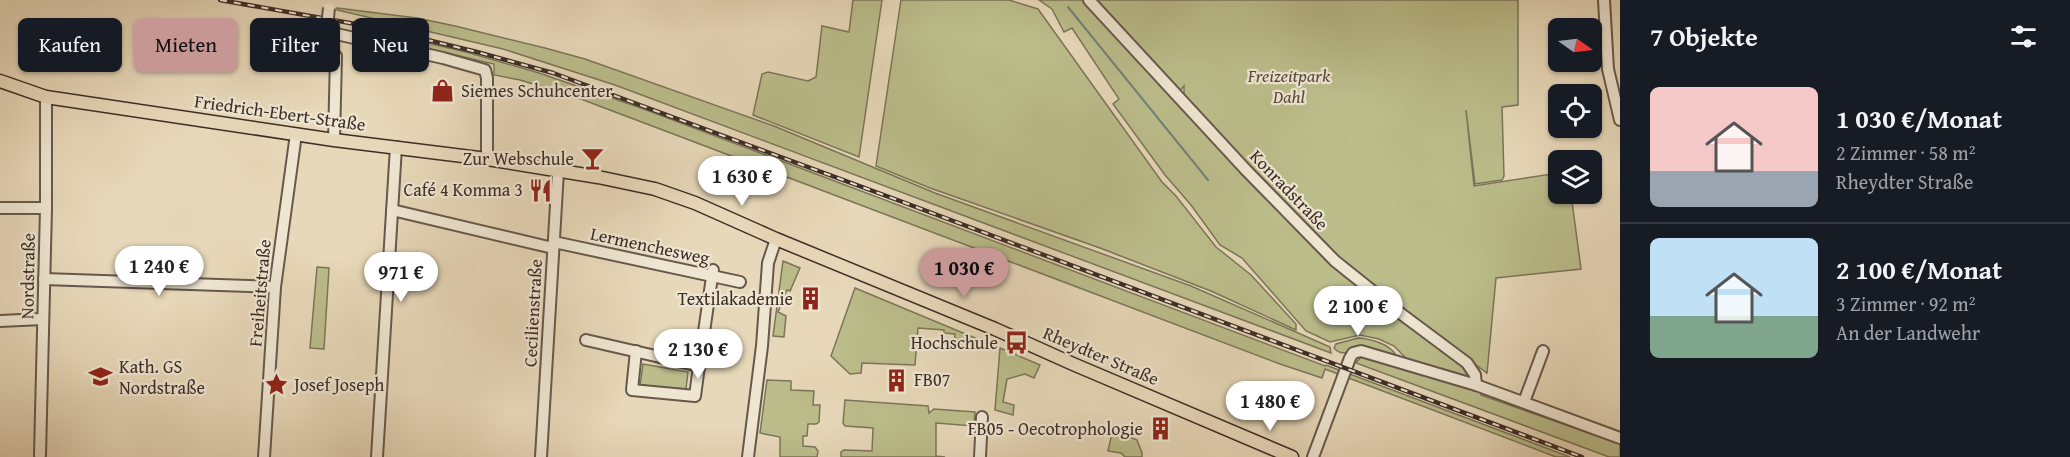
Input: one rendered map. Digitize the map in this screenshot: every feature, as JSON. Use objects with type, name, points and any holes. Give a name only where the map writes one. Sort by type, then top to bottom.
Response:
[{"type":"main road","name":"Friedrich-Ebert-Straße","points":[[0,81],[46,97],[334,140],[488,159],[558,171]]},
{"type":"main road","name":"Rheydter Straße","points":[[558,171],[627,182],[695,203],[776,239],[995,328],[1083,369],[1292,457]]},
{"type":"street","name":"Konradstraße","points":[[1089,0],[1238,162],[1335,261],[1467,363],[1475,375],[1476,386]]},
{"type":"street","points":[[1604,0],[1608,69],[1620,120]]},
{"type":"street","points":[[330,4],[327,27],[330,32],[482,68],[487,78],[488,159]]},
{"type":"street","points":[[334,140],[336,72]]},
{"type":"street","name":"Nordstraße","points":[[41,457],[46,97]]},
{"type":"street","name":"Freiheitstraße","points":[[264,457],[275,287],[296,134]]},
{"type":"street","points":[[377,457],[396,147]]},
{"type":"street","name":"Cecilienstraße","points":[[541,457],[558,171]]},
{"type":"street","points":[[0,208],[46,208]]},
{"type":"street","name":"Lermenchesweg","points":[[392,210],[554,245],[712,273],[740,282]]},
{"type":"street","points":[[748,457],[762,346],[768,263],[776,239]]},
{"type":"street","points":[[636,351],[632,390],[695,396],[712,273]]},
{"type":"street","points":[[44,279],[275,287]]},
{"type":"street","points":[[0,321],[43,319]]},
{"type":"street","points":[[586,340],[699,366]]},
{"type":"street","points":[[1313,457],[1350,358],[1357,351],[1476,386],[1620,438]]},
{"type":"street","points":[[1524,402],[1542,351]]},
{"type":"street","points":[[980,457],[982,417]]},
{"type":"green space","points":[[853,0],[882,0],[859,157],[753,115],[762,74],[768,72],[808,81],[816,77],[822,26],[849,32]]},
{"type":"green space","points":[[901,0],[1009,0],[1038,9],[1162,182],[1176,196],[1216,247],[1251,275],[1296,324],[1296,330],[1211,291],[876,166]]},
{"type":"green space","points":[[1039,0],[1087,0],[1269,198],[1468,367],[1470,375],[1460,376],[1407,359],[1394,346],[1379,339],[1360,335],[1330,342],[1306,331],[1242,258],[1220,245],[1113,104],[1119,99],[1072,28],[1064,32],[1052,9]]},
{"type":"green space","name":"Freizeitpark Dahl","points":[[1093,0],[1518,0],[1518,105],[1502,107],[1504,176],[1502,180],[1475,184],[1466,110],[1474,186],[1548,175],[1548,204],[1572,204],[1581,269],[1496,278],[1487,373],[1351,272],[1184,101],[1184,86],[1176,95]]},
{"type":"green space","points":[[337,8],[417,18],[371,18],[337,10]]},
{"type":"green space","points":[[429,21],[585,59],[774,126],[935,193],[1191,286],[1330,347],[1331,353],[615,85],[503,49],[429,32]]},
{"type":"green space","points":[[429,43],[539,73],[641,108],[1570,457],[1556,457],[1325,369],[1322,378],[1280,364],[573,96],[520,80],[494,75],[494,64],[429,49]]},
{"type":"green space","points":[[783,261],[800,268],[778,312],[786,316],[784,337],[773,336]]},
{"type":"green space","points":[[317,267],[329,268],[324,349],[310,348]]},
{"type":"green space","points":[[855,288],[980,340],[979,350],[954,348],[955,334],[944,333],[944,330],[918,328],[915,365],[862,363],[861,373],[850,374],[831,356]]},
{"type":"green space","points":[[1358,338],[1380,343],[1396,355],[1364,346],[1345,353],[1334,348],[1336,344]]},
{"type":"green space","points":[[1000,348],[1040,365],[1034,378],[1025,374],[1007,379],[1003,402],[1014,405],[1013,415],[995,410]]},
{"type":"green space","points":[[1364,357],[1481,391],[1481,395],[1620,444],[1620,457],[1609,457],[1356,363]]},
{"type":"green space","points":[[643,364],[688,372],[686,389],[640,385]]},
{"type":"green space","points":[[767,380],[791,381],[791,390],[814,391],[813,405],[820,405],[819,422],[808,424],[807,436],[803,436],[803,446],[815,447],[818,451],[817,457],[780,457],[780,437],[760,433]]},
{"type":"green space","points":[[845,400],[928,406],[929,413],[934,409],[975,412],[974,426],[936,423],[936,456],[945,457],[841,457],[841,452],[844,450],[872,451],[873,428],[845,426],[843,423]]},
{"type":"green space","points":[[1112,433],[1137,440],[1142,457],[1125,457],[1121,453],[1108,451]]},
{"type":"waterway","points":[[1068,7],[1208,180]]},
{"type":"railway","points":[[220,0],[378,28],[553,73],[1582,457]]},
{"type":"place","name":"Siemes Schuhcenter","points":[[443,91]]},
{"type":"place","name":"Zur Webschule","points":[[592,159]]},
{"type":"place","name":"Café 4 Komma 3","points":[[541,190]]},
{"type":"place","name":"Textilakademie","points":[[811,299]]},
{"type":"place","name":"Hochschule","points":[[1016,343]]},
{"type":"place","name":"Kath. GS Nordstraße","points":[[101,377]]},
{"type":"place","name":"FB07","points":[[896,380]]},
{"type":"place","name":"Josef Joseph","points":[[276,385]]},
{"type":"place","name":"FB05 - Oecotrophologie","points":[[1161,429]]}]
